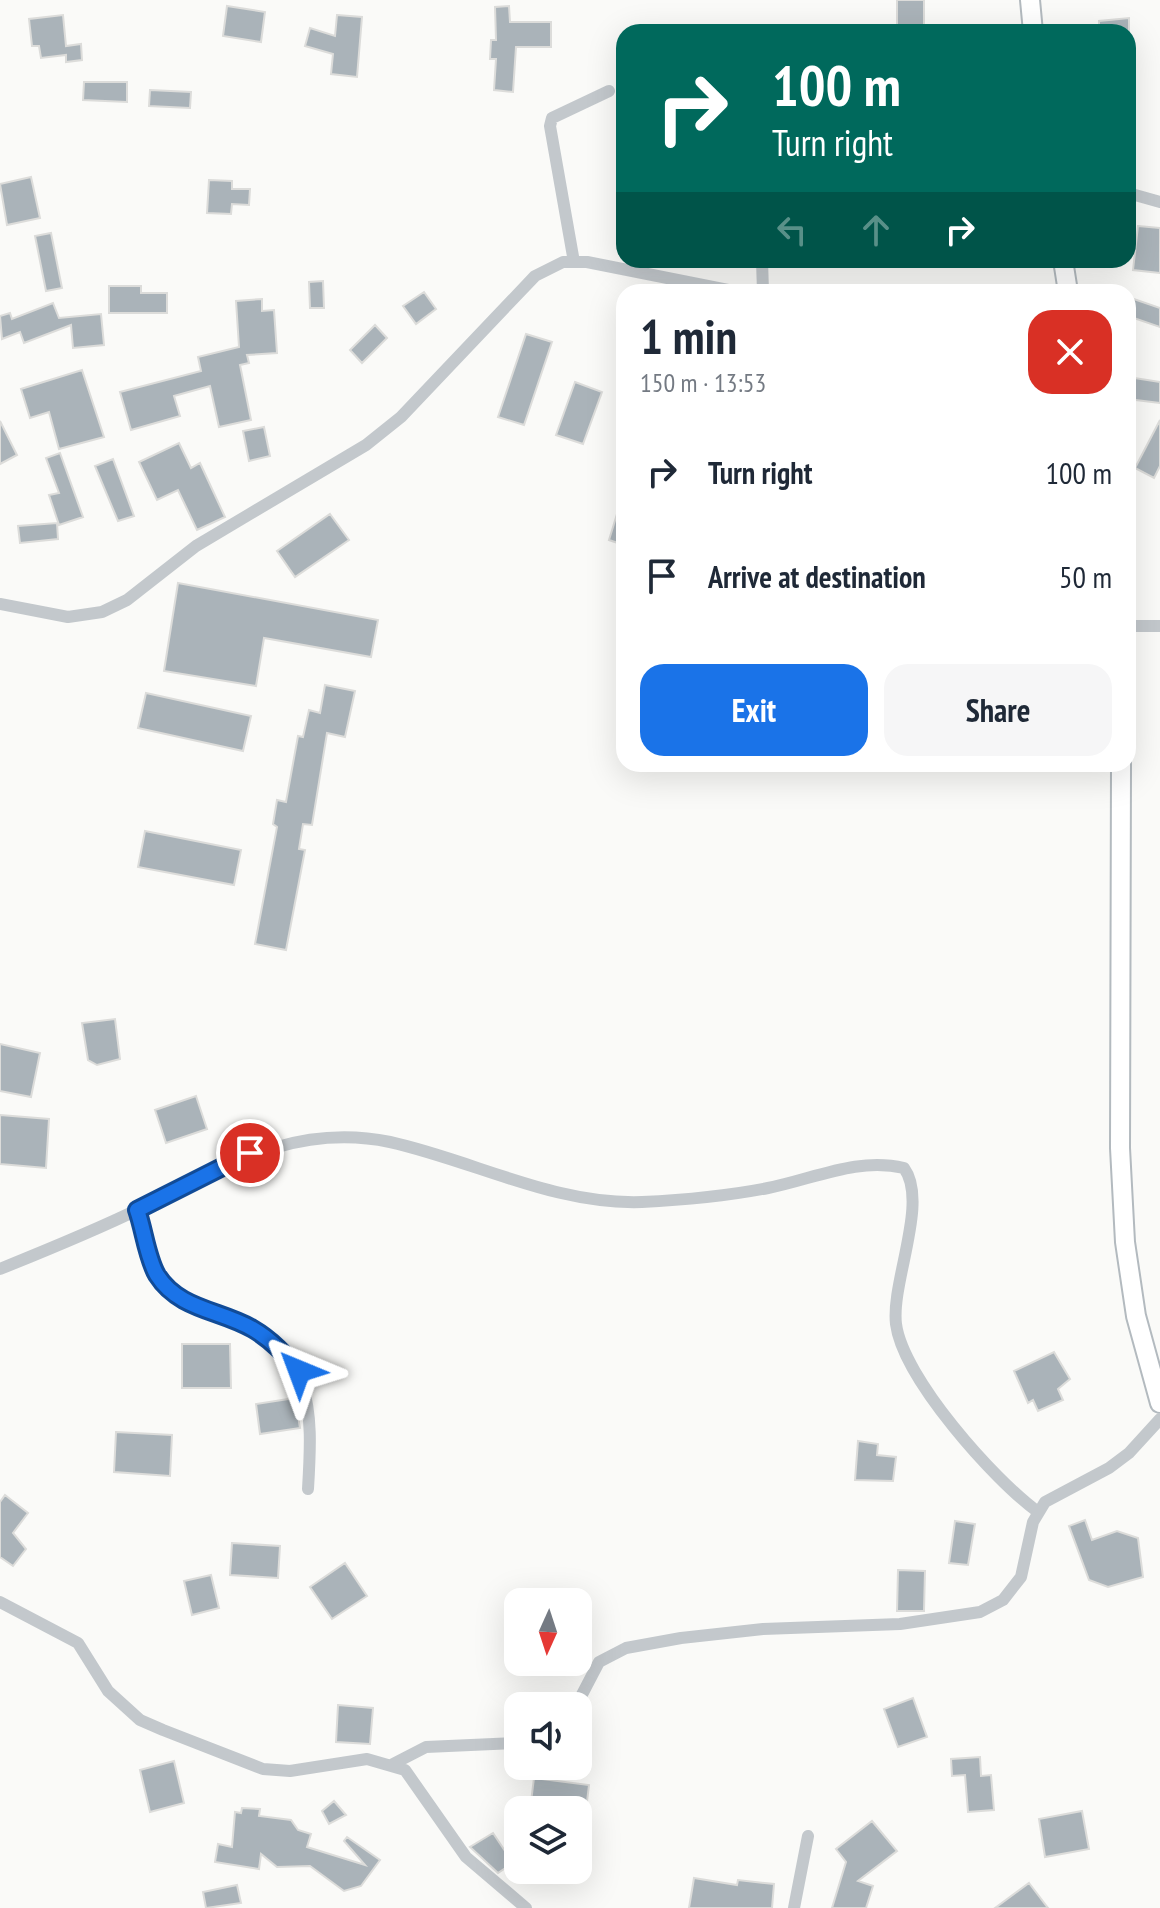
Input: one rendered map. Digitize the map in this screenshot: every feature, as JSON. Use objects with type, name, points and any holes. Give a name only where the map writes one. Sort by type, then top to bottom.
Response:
[{"type":"main road","points":[[1030,0],[1032,24]]},
{"type":"main road","points":[[1121,772],[1120,1148],[1125,1242],[1136,1316],[1160,1403]]},
{"type":"street","points":[[574,262],[550,126],[552,118],[609,91]]},
{"type":"street","points":[[1136,195],[1160,202]]},
{"type":"street","points":[[0,604],[68,617],[102,612],[127,600],[196,546],[366,445],[401,417],[535,276],[563,262],[587,262],[616,268]]},
{"type":"street","points":[[617,268],[698,284]]},
{"type":"street","points":[[1136,626],[1160,626]]},
{"type":"street","points":[[0,1269],[137,1210],[250,1153],[313,1138],[350,1137],[388,1142],[484,1168],[559,1195],[603,1203],[702,1198],[770,1188],[856,1165],[885,1164],[904,1168],[912,1178],[895,1322],[901,1346],[914,1371],[983,1463],[1009,1491],[1038,1512]]},
{"type":"street","points":[[137,1210],[156,1273],[170,1292],[188,1304],[252,1329],[280,1349],[299,1371],[307,1398],[311,1437],[308,1489]]},
{"type":"street","points":[[583,1692],[599,1662],[626,1648],[763,1629],[900,1624],[980,1612],[1003,1600],[1021,1577],[1038,1512],[1045,1502],[1109,1468],[1129,1453],[1160,1419]]},
{"type":"street","points":[[0,1602],[78,1643],[108,1691],[140,1720],[163,1730],[263,1769],[290,1771],[367,1759],[393,1764],[405,1770],[466,1857],[496,1886],[526,1908]]},
{"type":"street","points":[[393,1764],[426,1747],[504,1744]]},
{"type":"street","points":[[794,1908],[808,1836]]},
{"type":"building","points":[[897,0],[924,0],[924,24],[897,24]]},
{"type":"building","points":[[227,6],[265,12],[261,42],[223,36]]},
{"type":"building","points":[[509,6],[510,22],[551,22],[551,47],[516,47],[513,92],[494,90],[496,59],[490,59],[491,40],[496,40],[495,7]]},
{"type":"building","points":[[63,15],[66,46],[81,44],[82,60],[66,62],[66,55],[41,58],[39,46],[32,46],[29,19]]},
{"type":"building","points":[[337,15],[362,17],[357,77],[331,74],[333,54],[305,46],[310,28],[335,36]]},
{"type":"building","points":[[1129,18],[1129,24],[1099,24],[1099,21]]},
{"type":"building","points":[[84,82],[127,82],[127,102],[83,100]]},
{"type":"building","points":[[150,90],[191,92],[190,108],[149,106]]},
{"type":"building","points":[[31,177],[40,218],[7,225],[0,184]]},
{"type":"building","points":[[209,180],[232,181],[232,189],[250,189],[249,205],[232,204],[231,214],[207,213]]},
{"type":"building","points":[[1138,226],[1160,228],[1160,273],[1133,270],[1136,268]]},
{"type":"building","points":[[51,233],[62,288],[46,291],[35,236]]},
{"type":"building","points":[[323,281],[324,308],[310,308],[309,282]]},
{"type":"building","points":[[109,286],[141,286],[141,293],[167,293],[167,313],[109,313]]},
{"type":"building","points":[[424,292],[436,309],[416,324],[403,306]]},
{"type":"building","points":[[262,299],[262,311],[274,310],[277,353],[247,355],[249,363],[240,365],[251,420],[219,427],[210,386],[174,396],[180,416],[131,430],[120,392],[201,371],[198,357],[239,347],[236,301]]},
{"type":"building","points":[[1136,300],[1160,308],[1160,327],[1136,319]]},
{"type":"building","points":[[53,303],[59,318],[101,314],[104,345],[73,348],[71,325],[24,343],[20,332],[2,339],[0,316],[10,313],[12,319]]},
{"type":"building","points":[[375,325],[387,338],[362,363],[350,350]]},
{"type":"building","points":[[526,334],[552,342],[524,425],[498,417]]},
{"type":"building","points":[[82,370],[104,437],[59,449],[49,412],[30,418],[21,389]]},
{"type":"building","points":[[1136,378],[1160,382],[1160,403],[1136,400]]},
{"type":"building","points":[[575,382],[602,392],[583,444],[556,435]]},
{"type":"building","points":[[1160,420],[1160,466],[1154,478],[1136,466]]},
{"type":"building","points":[[0,421],[17,455],[0,464]]},
{"type":"building","points":[[264,427],[270,456],[249,461],[243,431]]},
{"type":"building","points":[[179,443],[191,468],[200,463],[225,517],[197,530],[178,490],[157,500],[139,462]]},
{"type":"building","points":[[60,453],[83,517],[59,525],[49,495],[59,493],[46,458]]},
{"type":"building","points":[[113,459],[134,516],[118,521],[95,466]]},
{"type":"building","points":[[330,514],[349,540],[295,577],[277,551]]},
{"type":"building","points":[[616,517],[616,542],[609,540]]},
{"type":"building","points":[[57,523],[58,539],[20,543],[18,526]]},
{"type":"building","points":[[178,583],[378,620],[371,657],[264,638],[256,686],[164,671]]},
{"type":"building","points":[[325,685],[355,691],[345,737],[327,733],[312,825],[303,824],[299,849],[305,850],[286,950],[255,944],[277,827],[273,824],[277,800],[286,802],[298,736],[303,737],[309,710],[320,713]]},
{"type":"building","points":[[146,693],[251,716],[243,751],[138,728]]},
{"type":"building","points":[[145,831],[241,850],[234,885],[138,867]]},
{"type":"building","points":[[115,1019],[120,1059],[97,1065],[88,1060],[82,1023]]},
{"type":"building","points":[[0,1044],[40,1053],[31,1097],[0,1091]]},
{"type":"building","points":[[196,1096],[207,1129],[166,1143],[155,1110]]},
{"type":"building","points":[[0,1115],[49,1119],[46,1168],[0,1164]]},
{"type":"building","points":[[182,1344],[230,1344],[231,1388],[182,1388]]},
{"type":"building","points":[[1054,1352],[1070,1379],[1058,1389],[1063,1400],[1038,1411],[1033,1400],[1028,1403],[1014,1371]]},
{"type":"building","points":[[295,1398],[300,1428],[260,1434],[256,1404]]},
{"type":"building","points":[[116,1432],[172,1435],[170,1476],[114,1472]]},
{"type":"building","points":[[858,1441],[878,1444],[877,1455],[896,1457],[893,1481],[855,1480]]},
{"type":"building","points":[[5,1495],[28,1513],[13,1533],[26,1549],[13,1566],[0,1557],[0,1502]]},
{"type":"building","points":[[1085,1520],[1092,1540],[1117,1531],[1138,1538],[1143,1577],[1108,1587],[1089,1580],[1069,1526]]},
{"type":"building","points":[[955,1521],[975,1524],[968,1565],[949,1563]]},
{"type":"building","points":[[232,1543],[280,1546],[278,1578],[230,1575]]},
{"type":"building","points":[[345,1563],[367,1596],[332,1619],[310,1587]]},
{"type":"building","points":[[898,1570],[925,1571],[924,1611],[897,1611]]},
{"type":"building","points":[[211,1575],[219,1608],[192,1615],[184,1581]]},
{"type":"building","points":[[913,1698],[927,1737],[898,1747],[884,1709]]},
{"type":"building","points":[[338,1705],[373,1708],[370,1744],[336,1742]]},
{"type":"building","points":[[980,1757],[981,1776],[991,1775],[994,1810],[968,1812],[965,1775],[952,1776],[951,1759]]},
{"type":"building","points":[[174,1761],[184,1803],[150,1812],[140,1770]]},
{"type":"building","points":[[534,1780],[589,1785],[588,1796],[532,1796]]},
{"type":"building","points":[[334,1801],[346,1815],[329,1824],[322,1811]]},
{"type":"building","points":[[242,1808],[260,1809],[259,1816],[291,1820],[298,1830],[311,1834],[307,1847],[365,1865],[344,1841],[347,1837],[380,1860],[361,1886],[344,1891],[310,1866],[277,1867],[261,1854],[259,1869],[215,1862],[218,1844],[232,1847],[235,1812],[241,1813]]},
{"type":"building","points":[[1082,1811],[1089,1849],[1045,1857],[1039,1819]]},
{"type":"building","points":[[872,1821],[897,1851],[858,1881],[873,1886],[866,1908],[832,1908],[846,1862],[836,1849]]},
{"type":"building","points":[[493,1833],[504,1850],[504,1869],[498,1873],[470,1847]]},
{"type":"building","points":[[694,1878],[737,1885],[738,1880],[774,1884],[772,1908],[689,1908]]},
{"type":"building","points":[[1029,1883],[1048,1908],[995,1908]]},
{"type":"building","points":[[237,1885],[241,1903],[206,1908],[203,1892]]},
{"type":"route","points":[[250,1153],[137,1210],[156,1273],[170,1292],[188,1304],[252,1329],[280,1349],[299,1371]]}]
